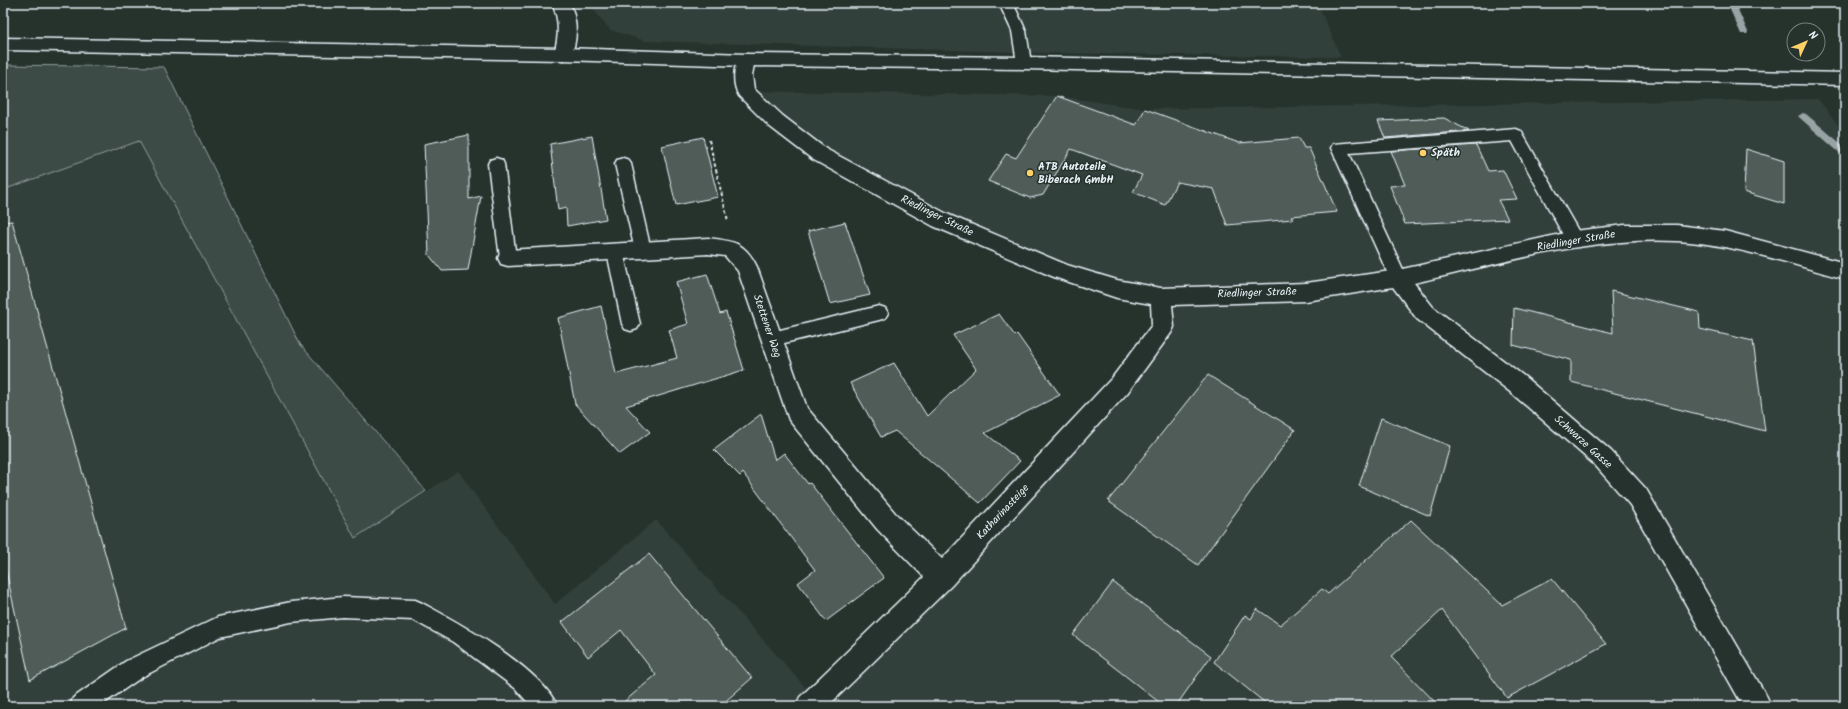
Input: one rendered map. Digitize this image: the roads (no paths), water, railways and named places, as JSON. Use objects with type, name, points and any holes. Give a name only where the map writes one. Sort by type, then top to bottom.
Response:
[{"type":"street","points":[[562,3],[565,11],[568,35],[562,54]]},
{"type":"street","points":[[3,44],[562,54],[746,60],[1024,62],[1845,79]]},
{"type":"street","name":"Riedlinger Straße","points":[[746,60],[743,75],[745,91],[776,121],[819,154],[940,220],[1039,262],[1117,289],[1161,297],[1306,292],[1398,278],[1574,239],[1625,233],[1684,234],[1740,242],[1845,271]]},
{"type":"street","name":"Stettener Weg","points":[[643,250],[708,246],[731,249],[747,267],[797,413],[886,521],[942,577]]},
{"type":"street","points":[[508,258],[643,250]]},
{"type":"street","name":"Schwarze Gasse","points":[[1398,278],[1425,314],[1517,384],[1598,453],[1638,497],[1758,706]]},
{"type":"street","name":"Katharinasteige","points":[[809,706],[942,577],[1120,385],[1163,327],[1161,297]]},
{"type":"lane","points":[[1006,3],[1019,31],[1024,62]]},
{"type":"lane","points":[[1398,278],[1339,148],[1516,135],[1574,239]]},
{"type":"lane","points":[[496,164],[508,258]]},
{"type":"lane","points":[[623,164],[643,250]]},
{"type":"lane","points":[[615,252],[631,324]]},
{"type":"lane","points":[[772,339],[879,313]]},
{"type":"lane","points":[[81,706],[134,669],[218,627],[291,612],[343,607],[415,610],[460,635],[523,680],[546,706]]},
{"type":"waterway","points":[[1731,3],[1744,32]]},
{"type":"waterway","points":[[1803,116],[1845,152]]},
{"type":"place","name":"Späth","points":[[1423,153]]},
{"type":"place","name":"ATB Autoteile Biberach GmbH","points":[[1030,173]]}]
